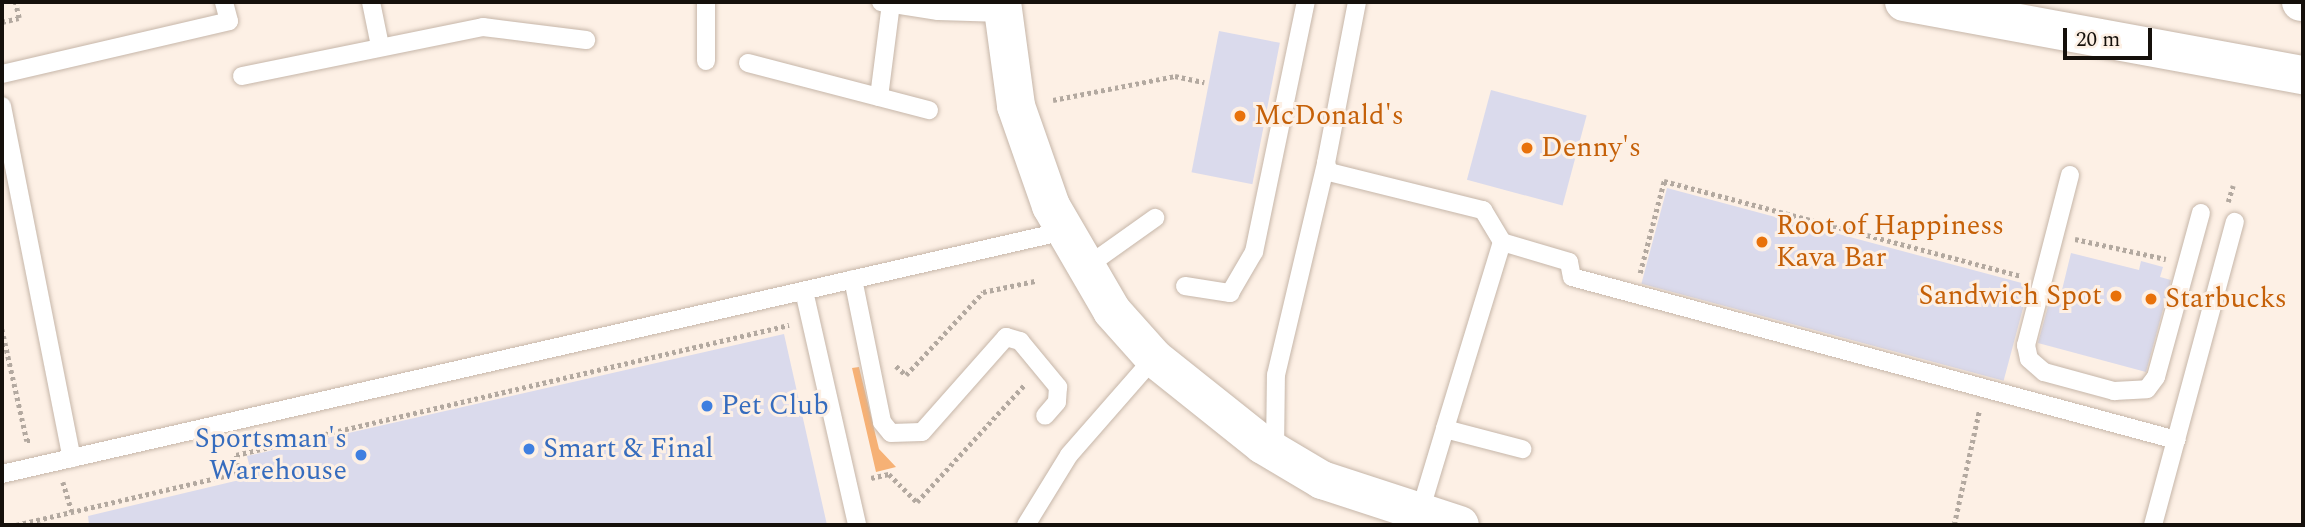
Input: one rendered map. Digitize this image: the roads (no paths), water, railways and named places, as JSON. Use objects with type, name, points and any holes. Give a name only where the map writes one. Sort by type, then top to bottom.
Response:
[{"type":"street","points":[[1904,2],[2303,75]]},
{"type":"street","points":[[1003,8],[1016,106],[1051,206],[1112,312],[1154,358],[1208,404],[1275,452],[1322,480],[1439,521]]},
{"type":"lane","points":[[2,74],[229,21],[224,2]]},
{"type":"lane","points":[[372,2],[380,46]]},
{"type":"lane","points":[[706,2],[706,61]]},
{"type":"lane","points":[[1185,286],[1230,293],[1254,252],[1307,2]]},
{"type":"lane","points":[[1275,452],[1276,375],[1326,163],[1357,2]]},
{"type":"lane","points":[[879,97],[886,3],[1003,8]]},
{"type":"lane","points":[[242,76],[483,27],[586,40]]},
{"type":"lane","points":[[748,64],[929,110]]},
{"type":"lane","points":[[2,106],[72,458]]},
{"type":"lane","points":[[1326,163],[1329,172],[1483,210],[1502,242],[1569,262],[1572,277],[2176,440]]},
{"type":"lane","points":[[2070,175],[2026,345],[2029,359],[2044,372],[2132,393],[2147,389],[2156,377],[2201,213]]},
{"type":"lane","points":[[2152,525],[2176,440],[2230,215]]},
{"type":"lane","points":[[1086,267],[1155,218]]},
{"type":"lane","points":[[2,474],[1065,231]]},
{"type":"lane","points":[[1439,521],[1446,429],[1502,242]]},
{"type":"lane","points":[[853,279],[882,422],[891,433],[922,432],[1006,337],[1020,341],[1058,387],[1057,402],[1045,416]]},
{"type":"lane","points":[[804,291],[857,525]]},
{"type":"lane","points":[[1026,525],[1069,455],[1154,358]]},
{"type":"lane","points":[[1446,429],[1521,449]]},
{"type":"place","name":"McDonald's","points":[[1240,116]]},
{"type":"place","name":"Denny's","points":[[1527,148]]},
{"type":"place","name":"Root of Happiness Kava Bar","points":[[1762,242]]},
{"type":"place","name":"Sandwich Spot","points":[[2116,296]]},
{"type":"place","name":"Starbucks","points":[[2151,299]]},
{"type":"place","name":"Pet Club","points":[[707,406]]},
{"type":"place","name":"Smart & Final","points":[[529,449]]},
{"type":"place","name":"Sportsman's Warehouse","points":[[361,455]]}]
